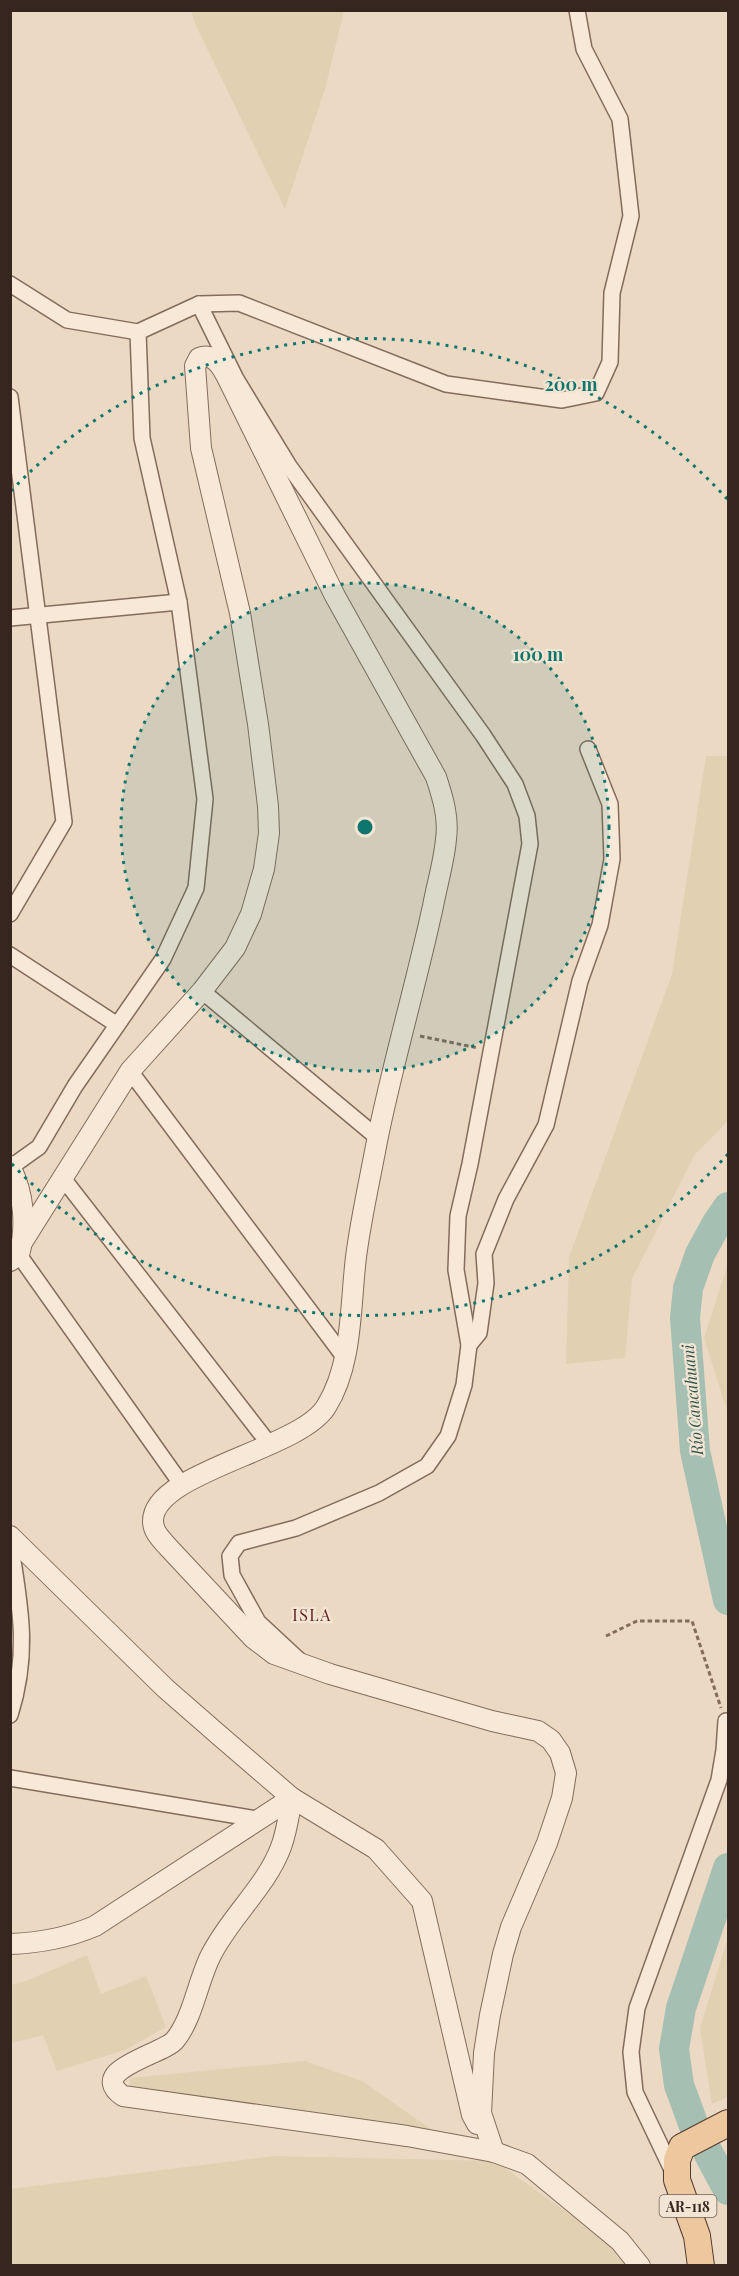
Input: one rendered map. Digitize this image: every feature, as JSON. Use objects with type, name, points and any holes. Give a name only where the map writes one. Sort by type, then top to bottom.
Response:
[{"type":"main road","name":"AR-118","points":[[700,2265],[697,2236],[677,2180],[677,2160],[682,2147],[723,2125]]},
{"type":"street","points":[[10,284],[67,320],[138,332],[199,304],[239,303],[446,384],[562,400],[596,393],[610,362],[612,293],[631,216],[620,119],[584,49],[577,10]]},
{"type":"street","points":[[199,304],[236,379],[289,466],[483,735],[515,784],[528,816],[530,844],[470,1164],[458,1216],[456,1270],[469,1345],[464,1385],[448,1436],[427,1466],[380,1493],[296,1528],[239,1543],[230,1556],[232,1575],[258,1622],[304,1665]]},
{"type":"street","points":[[138,332],[142,438],[179,602],[206,799],[196,888],[163,959],[75,1086],[39,1147],[11,1167],[24,1213],[18,1253],[182,1485]]},
{"type":"street","points":[[18,1253],[62,1177],[130,1071],[202,991],[235,948],[257,897],[267,851],[268,806],[260,734],[240,613],[201,448],[194,372],[196,362],[203,356],[208,356],[218,362],[228,379],[335,596],[436,777],[445,807],[446,839],[404,1032],[378,1138],[356,1254],[345,1358],[332,1397],[325,1410],[308,1425],[182,1485],[157,1507],[153,1522],[159,1536],[265,1649],[304,1665],[492,1721],[538,1731],[551,1740],[564,1760],[566,1773],[562,1798],[547,1843],[511,1927],[490,2015],[484,2054],[482,2113],[494,2152]]},
{"type":"street","points":[[10,397],[15,471],[38,615],[64,822],[10,915]]},
{"type":"street","points":[[10,618],[179,602]]},
{"type":"street","points":[[469,1345],[479,1333],[486,1283],[484,1254],[506,1199],[546,1125],[580,981],[600,925],[612,859],[610,804],[588,749]]},
{"type":"street","points":[[10,955],[116,1024]]},
{"type":"street","points":[[202,991],[378,1138]]},
{"type":"street","points":[[130,1071],[345,1358]]},
{"type":"street","points":[[62,1177],[270,1445]]},
{"type":"street","points":[[10,1536],[165,1688],[292,1798],[376,1849],[422,1901],[471,2115],[494,2152]]},
{"type":"street","points":[[10,1542],[23,1646],[18,1690],[10,1714]]},
{"type":"street","points":[[677,2180],[635,2092],[631,2052],[637,2008],[719,1780],[726,1721]]},
{"type":"street","points":[[10,1778],[257,1820]]},
{"type":"street","points":[[10,1944],[57,1939],[95,1926],[292,1798]]},
{"type":"street","points":[[292,1798],[281,1849],[270,1869],[210,1956],[178,2036],[166,2048],[119,2070],[113,2080],[114,2087],[123,2096],[407,2136],[494,2152],[527,2164],[620,2241],[640,2265]]},
{"type":"path","points":[[404,1032],[490,1051]]},
{"type":"path","points":[[606,1636],[637,1621],[692,1621],[726,1721]]},
{"type":"shaded area","points":[[191,11],[344,11],[325,89],[285,209],[196,26]]},
{"type":"shaded area","points":[[706,756],[728,756],[728,1121],[695,1154],[632,1279],[625,1358],[566,1364],[569,1257],[672,974]]},
{"type":"shaded area","points":[[728,1264],[728,1414],[704,1338]]},
{"type":"shaded area","points":[[728,1937],[728,2097],[712,2104],[700,2028]]},
{"type":"shaded area","points":[[87,1955],[101,1994],[146,1976],[166,2027],[125,2050],[57,2071],[43,2035],[11,2043],[11,1985]]},
{"type":"shaded area","points":[[305,2061],[362,2081],[438,2134],[130,2090],[130,2078]]},
{"type":"shaded area","points":[[274,2156],[495,2161],[617,2248],[631,2265],[11,2265],[10,2189]]},
{"type":"waterway","name":"Río Cancahuani","points":[[728,1207],[700,1254],[688,1288],[685,1318],[695,1451],[728,1600]]},
{"type":"waterway","name":"Río Cancahuani","points":[[728,1868],[681,2008],[674,2049],[679,2085],[694,2126],[728,2190]]},
{"type":"district","name":"ISLA","points":[[312,1614]]}]
